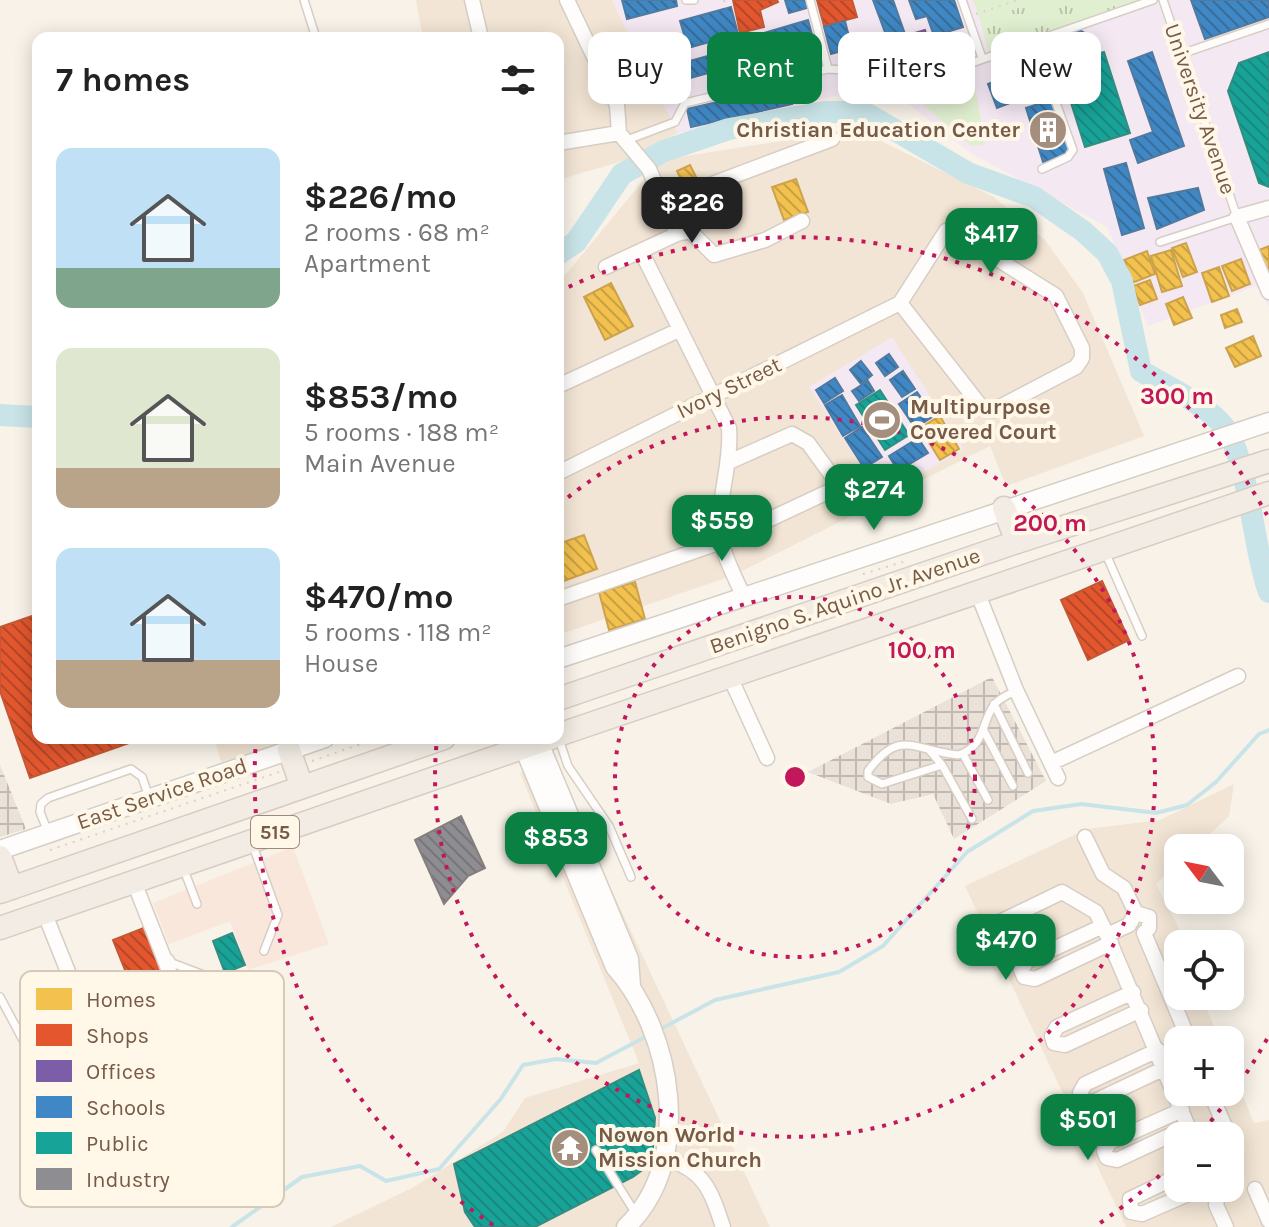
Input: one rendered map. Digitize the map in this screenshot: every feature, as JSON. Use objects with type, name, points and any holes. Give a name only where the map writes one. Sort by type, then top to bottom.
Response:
[{"type":"highway","name":"Benigno S. Aquino Jr. Avenue","points":[[564,697],[1017,542],[1268,461]]},
{"type":"highway","name":"Benigno S. Aquino Jr. Avenue","points":[[564,734],[1269,493]]},
{"type":"highway","points":[[1004,508],[1017,542]]},
{"type":"highway","points":[[797,619],[804,651]]},
{"type":"highway","name":"515","points":[[6,890],[292,756],[396,755],[427,744]]},
{"type":"highway","name":"Benigno S. Aquino Jr. Avenue","points":[[0,928],[534,744]]},
{"type":"highway","points":[[396,755],[406,788]]},
{"type":"highway","points":[[0,857],[6,890]]},
{"type":"street","points":[[472,0],[480,32]]},
{"type":"street","points":[[567,0],[617,105],[627,140],[649,169],[677,234]]},
{"type":"street","points":[[662,203],[832,139]]},
{"type":"street","points":[[564,143],[627,140]]},
{"type":"street","points":[[1269,208],[1237,217],[1269,292]]},
{"type":"street","points":[[606,267],[642,253],[677,234],[690,231],[714,255],[765,240],[802,221]]},
{"type":"street","points":[[946,231],[953,231],[1056,296],[1082,348],[1082,358],[1076,367],[994,410],[986,410],[900,303],[946,231]]},
{"type":"street","points":[[642,253],[729,428],[729,462],[720,514],[721,542],[744,598]]},
{"type":"street","name":"Ivory Street","points":[[564,470],[900,303]]},
{"type":"street","points":[[564,383],[679,330]]},
{"type":"street","points":[[564,657],[1262,424]]},
{"type":"street","points":[[729,462],[792,434],[808,443],[840,487]]},
{"type":"street","points":[[564,597],[721,542],[864,475]]},
{"type":"street","points":[[978,594],[1016,690],[1058,778]]},
{"type":"street","points":[[1051,763],[1238,676]]},
{"type":"street","points":[[730,677],[767,758]]},
{"type":"street","name":"East Service Road","points":[[0,850],[48,842],[149,797],[292,756],[314,744]]},
{"type":"street","points":[[547,744],[615,967],[631,986],[642,1008],[661,1060],[669,1101],[667,1159],[634,1223]]},
{"type":"street","points":[[1085,837],[1103,874],[1124,888],[1133,919]]},
{"type":"street","points":[[136,881],[170,971]]},
{"type":"street","points":[[1002,921],[1062,892],[1096,912],[1164,1065]]},
{"type":"street","points":[[44,912],[68,971]]},
{"type":"street","points":[[1107,935],[1027,961],[1021,970],[1024,977],[1035,979],[1107,935],[1133,919],[1149,917],[1149,928],[1144,933],[1183,1026]]},
{"type":"street","points":[[1133,992],[1057,1027],[1052,1036],[1054,1043],[1065,1045],[1141,1010]]},
{"type":"street","points":[[1158,1050],[1085,1084],[1080,1093],[1083,1100],[1093,1102],[1164,1068]]},
{"type":"street","points":[[1180,1106],[1186,1122]]},
{"type":"street","points":[[1164,1142],[1117,1160],[1107,1158],[1104,1151],[1110,1142],[1182,1110]]},
{"type":"street","points":[[667,1159],[685,1165],[702,1178],[723,1227]]},
{"type":"street","points":[[1164,1182],[1134,1196],[1129,1205],[1131,1212],[1142,1214],[1170,1202]]},
{"type":"street","points":[[1255,1189],[1269,1221]]},
{"type":"street","points":[[1217,1202],[1226,1227]]},
{"type":"lane","points":[[304,0],[314,32]]},
{"type":"lane","points":[[686,0],[694,0]]},
{"type":"lane","points":[[810,0],[828,69]]},
{"type":"lane","points":[[962,0],[982,58]]},
{"type":"lane","points":[[1062,32],[1153,0]]},
{"type":"lane","name":"University Avenue","points":[[1163,0],[1237,217]]},
{"type":"lane","points":[[1181,54],[1269,24]]},
{"type":"lane","points":[[627,140],[675,122],[685,103],[828,69],[859,71],[914,83],[991,55]]},
{"type":"lane","points":[[1042,169],[1068,157],[1073,150],[1056,104]]},
{"type":"lane","points":[[1160,242],[1237,217]]},
{"type":"lane","points":[[1104,550],[1142,636]]},
{"type":"lane","points":[[963,754],[984,731],[994,704],[1016,690]]},
{"type":"lane","points":[[994,704],[1028,773]]},
{"type":"lane","points":[[984,731],[1013,786]]},
{"type":"lane","points":[[549,744],[609,826],[631,877]]},
{"type":"lane","points":[[942,765],[882,784],[868,777],[868,771],[883,750],[896,744],[963,754]]},
{"type":"lane","points":[[930,751],[952,778],[972,819]]},
{"type":"lane","points":[[963,754],[988,800]]},
{"type":"lane","points":[[48,842],[40,812],[41,804],[48,798],[131,769],[142,777],[149,797]]},
{"type":"lane","points":[[251,840],[278,915],[264,951]]},
{"type":"lane","points":[[181,864],[197,904]]},
{"type":"lane","points":[[136,881],[172,963],[193,971]]},
{"type":"lane","points":[[0,997],[20,1034]]},
{"type":"lane","points":[[596,1150],[634,1223]]},
{"type":"path","points":[[724,0],[726,8]]},
{"type":"path","points":[[968,17],[1018,0]]},
{"type":"path","points":[[48,842],[292,756],[349,744]]},
{"type":"shaded area","points":[[416,0],[612,0],[628,32],[588,32],[588,104],[664,104],[678,133],[626,160],[564,178],[564,32],[422,32]]},
{"type":"shaded area","points":[[612,0],[1269,0],[1269,306],[1256,286],[1148,326],[1107,227],[969,152],[909,104],[975,104],[975,32],[838,32],[838,95],[822,99],[822,32],[707,32],[707,104],[802,104],[678,133],[664,104],[691,104],[691,32],[628,32]]},
{"type":"shaded area","points":[[857,129],[994,197],[1045,240],[1083,293],[1144,436],[1006,486],[990,446],[732,576],[564,633],[564,275],[660,160]]},
{"type":"shaded area","points":[[892,337],[964,449],[881,497],[809,387]]},
{"type":"shaded area","points":[[992,677],[1046,781],[954,839],[933,794],[891,804],[808,772]]},
{"type":"shaded area","points":[[216,744],[281,744],[221,762]]},
{"type":"shaded area","points":[[551,761],[770,1227],[331,1227],[412,1188],[503,1132],[525,1098],[639,1063],[520,773]]},
{"type":"shaded area","points":[[0,765],[26,829],[0,837]]},
{"type":"shaded area","points":[[1234,784],[1229,816],[1210,834],[1164,834],[1164,876],[1156,884],[1164,899],[1164,914],[1172,914],[1180,930],[1164,930],[1164,1010],[1207,1010],[1214,1026],[1164,1026],[1164,1106],[1244,1106],[1244,1099],[1254,1123],[1269,1120],[1269,1227],[1126,1227],[965,886],[1087,829],[1160,820]]},
{"type":"shaded area","points":[[293,847],[329,944],[248,970],[230,921],[169,944],[153,903]]},
{"type":"green space","points":[[973,0],[1042,0],[980,21]]},
{"type":"green space","points":[[1042,0],[1144,0],[1050,32],[991,32],[989,53],[980,21]]},
{"type":"green space","points":[[975,86],[985,145],[971,146],[922,104],[975,104]]},
{"type":"building: Homes","points":[[690,165],[699,183],[685,188],[677,171]]},
{"type":"building: Homes","points":[[796,179],[808,212],[784,220],[772,187]]},
{"type":"building: Homes","points":[[1186,243],[1197,272],[1183,277],[1172,248]]},
{"type":"building: Homes","points":[[1269,246],[1269,275],[1259,250]]},
{"type":"building: Homes","points":[[1171,250],[1182,286],[1162,292],[1151,256]]},
{"type":"building: Homes","points":[[1147,251],[1155,274],[1132,283],[1124,260]]},
{"type":"building: Homes","points":[[1241,259],[1250,284],[1232,291],[1222,266]]},
{"type":"building: Homes","points":[[1219,267],[1229,296],[1212,302],[1202,273]]},
{"type":"building: Homes","points":[[1150,280],[1157,299],[1140,305],[1133,286]]},
{"type":"building: Homes","points":[[611,283],[633,326],[605,340],[584,297]]},
{"type":"building: Homes","points":[[1183,297],[1192,318],[1174,325],[1166,304]]},
{"type":"building: Homes","points":[[1237,309],[1242,322],[1225,328],[1221,315]]},
{"type":"building: Homes","points":[[1253,336],[1261,356],[1235,367],[1226,348]]},
{"type":"building: Homes","points":[[940,416],[959,449],[940,460],[920,428]]},
{"type":"building: Homes","points":[[584,535],[597,569],[564,581],[564,542]]},
{"type":"building: Homes","points":[[635,582],[645,619],[609,630],[599,592]]},
{"type":"building: Shops","points":[[733,0],[777,0],[760,10],[764,27],[740,32]]},
{"type":"building: Shops","points":[[817,0],[852,0],[857,17],[824,26]]},
{"type":"building: Shops","points":[[1102,581],[1129,640],[1088,660],[1061,600]]},
{"type":"building: Shops","points":[[32,616],[32,744],[126,744],[30,778],[0,691],[0,627]]},
{"type":"building: Shops","points":[[146,927],[164,971],[125,971],[113,940]]},
{"type":"building: Schools","points":[[622,0],[676,0],[677,6],[627,19]]},
{"type":"building: Schools","points":[[785,0],[807,0],[810,7],[789,13]]},
{"type":"building: Schools","points":[[873,0],[893,0],[904,32],[885,32]]},
{"type":"building: Schools","points":[[909,0],[954,0],[963,27],[933,32],[927,16],[916,19]]},
{"type":"building: Schools","points":[[1191,0],[1269,0],[1269,17],[1205,39]]},
{"type":"building: Schools","points":[[731,7],[737,32],[707,32],[707,43],[691,47],[691,32],[683,32],[680,21]]},
{"type":"building: Schools","points":[[808,20],[811,32],[767,32]]},
{"type":"building: Schools","points":[[845,21],[848,32],[838,32],[838,52],[831,54],[824,27]]},
{"type":"building: Schools","points":[[1152,52],[1184,146],[1138,163],[1130,140],[1153,132],[1128,61]]},
{"type":"building: Schools","points":[[707,56],[707,73],[691,78],[691,61]]},
{"type":"building: Schools","points":[[709,104],[792,104],[691,127],[687,109]]},
{"type":"building: Schools","name":"Christian Education Center","points":[[1056,104],[1071,153],[1043,162],[1026,108]]},
{"type":"building: Schools","points":[[1126,163],[1144,228],[1122,235],[1104,169]]},
{"type":"building: Schools","points":[[1198,188],[1204,210],[1157,229],[1148,198]]},
{"type":"building: Schools","points":[[889,354],[898,367],[885,376],[876,363]]},
{"type":"building: Schools","points":[[861,361],[872,375],[861,384],[850,370]]},
{"type":"building: Schools","points":[[903,371],[915,389],[902,397],[890,380]]},
{"type":"building: Schools","points":[[835,378],[843,391],[824,403],[816,390]]},
{"type":"building: Schools","points":[[868,381],[874,391],[859,401],[852,391]]},
{"type":"building: Schools","points":[[917,392],[934,416],[915,428],[899,404]]},
{"type":"building: Schools","points":[[842,395],[860,426],[843,436],[825,405]]},
{"type":"building: Schools","points":[[862,427],[882,457],[864,468],[845,438]]},
{"type":"building: Schools","points":[[918,438],[928,453],[898,471],[889,456]]},
{"type":"building: Schools","points":[[882,467],[896,486],[884,494],[871,475]]},
{"type":"building: Public","points":[[1104,52],[1130,133],[1085,147],[1071,104],[1101,104],[1101,53]]},
{"type":"building: Public","points":[[1269,52],[1269,187],[1259,183],[1228,91],[1239,63]]},
{"type":"building: Public","name":"Multipurpose Covered Court","points":[[880,390],[909,435],[885,450],[856,405]]},
{"type":"building: Public","points":[[232,933],[245,965],[224,971],[213,941]]},
{"type":"building: Public","name":"Nowon World Mission Church","points":[[639,1070],[655,1118],[652,1163],[633,1177],[535,1227],[475,1227],[465,1212],[454,1164]]},
{"type":"building: Industry","points":[[461,816],[485,868],[468,876],[444,904],[415,840]]},
{"type":"waterway","points":[[564,250],[576,242],[622,174],[664,151],[729,129],[825,112],[864,112],[968,173],[1034,197],[1083,231],[1107,253],[1122,281],[1141,371],[1202,407],[1219,421],[1229,435],[1244,477],[1269,592]]},
{"type":"waterway","points":[[0,415],[32,417]]},
{"type":"waterway","points":[[657,1031],[715,1000],[839,972],[883,946],[967,852],[1033,811],[1081,804],[1156,813],[1187,805],[1216,782],[1259,734],[1269,730]]},
{"type":"waterway","points":[[284,1190],[302,1177],[360,1166],[386,1181],[439,1169],[500,1100],[523,1065],[556,1059],[596,1063],[649,1035]]},
{"type":"waterway","points":[[232,1227],[260,1207]]},
{"type":"place","name":"Christian Education Center","points":[[1048,130]]},
{"type":"place","name":"Multipurpose Covered Court","points":[[882,420]]},
{"type":"place","name":"Nowon World Mission Church","points":[[570,1148]]}]
